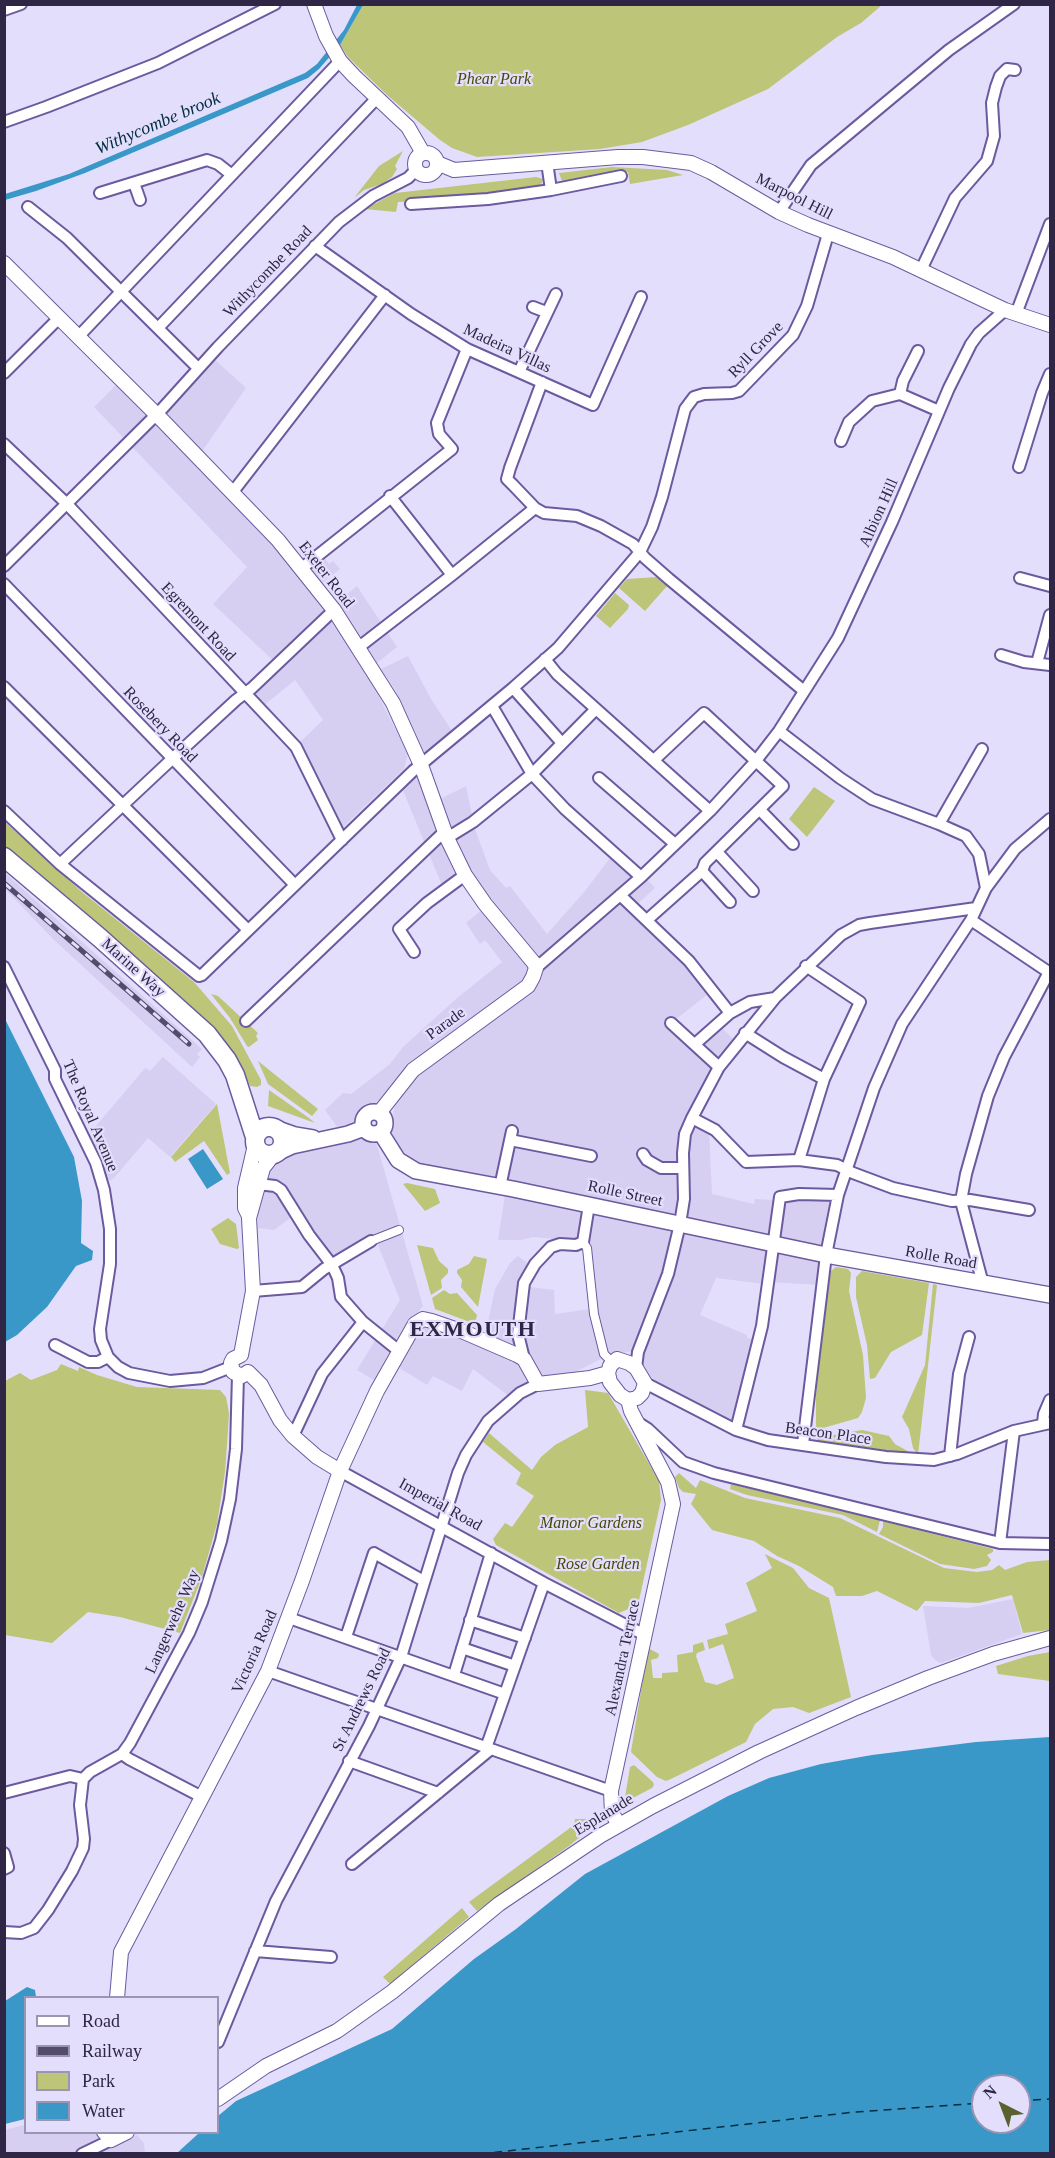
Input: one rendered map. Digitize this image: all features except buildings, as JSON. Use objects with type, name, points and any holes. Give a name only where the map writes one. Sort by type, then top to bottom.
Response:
[{"type":"highway","name":"Marine Way","points":[[4,857],[108,945],[207,1034],[226,1060],[243,1095],[255,1141]]},
{"type":"highway","name":"Marine Way","points":[[243,1095],[275,1128]]},
{"type":"highway","points":[[261,1128],[275,1128],[284,1140],[276,1153],[262,1154],[255,1141],[261,1128]]},
{"type":"main road","points":[[379,1113],[386,1121],[381,1133],[371,1134],[364,1128],[363,1120],[368,1114],[379,1113]]},
{"type":"main road","points":[[275,1128],[295,1135],[321,1139]]},
{"type":"main road","points":[[276,1153],[292,1146],[348,1134],[364,1128]]},
{"type":"main road","name":"Rolle Street","points":[[381,1133],[398,1160],[416,1171],[773,1243],[826,1256]]},
{"type":"main road","name":"Rolle Road","points":[[826,1256],[1050,1294]]},
{"type":"street","points":[[4,10],[21,4]]},
{"type":"street","points":[[4,122],[158,63],[275,4]]},
{"type":"street","points":[[314,4],[326,36],[340,61],[408,127],[423,153],[433,156],[437,163],[434,172],[430,174],[422,174],[417,169],[416,160],[423,153]]},
{"type":"street","points":[[780,212],[811,165],[949,50],[1014,4]]},
{"type":"street","points":[[78,337],[340,61]]},
{"type":"street","points":[[921,270],[955,198],[987,161],[994,136],[992,103],[996,87],[1000,76],[1007,69],[1015,69]]},
{"type":"street","points":[[158,328],[377,98]]},
{"type":"street","name":"Marpool Hill","points":[[437,163],[454,171],[618,157],[643,157],[691,163],[728,181],[780,212],[828,234],[921,270],[1011,312],[1050,325]]},
{"type":"street","points":[[100,193],[207,160],[218,164],[231,175]]},
{"type":"street","points":[[547,162],[551,190]]},
{"type":"street","name":"Withycombe Road","points":[[4,566],[156,415],[315,246],[357,207],[408,178],[417,169]]},
{"type":"street","points":[[411,204],[488,199],[551,190],[621,176]]},
{"type":"street","points":[[134,183],[140,200]]},
{"type":"street","points":[[28,207],[67,238],[198,368]]},
{"type":"street","points":[[1011,312],[1050,224]]},
{"type":"street","name":"Ryll Grove","points":[[60,864],[199,976],[206,972],[421,765],[513,688],[561,644],[640,552],[652,527],[662,496],[686,409],[694,397],[739,391],[793,335],[807,306],[828,234]]},
{"type":"street","name":"Madeira Villas","points":[[315,246],[467,349],[593,405],[641,297]]},
{"type":"street","name":"Exeter Road","points":[[4,263],[278,540],[334,610],[393,703],[421,765],[446,835],[465,875],[503,928],[527,953],[536,968]]},
{"type":"street","points":[[519,372],[556,294]]},
{"type":"street","points":[[232,493],[385,295]]},
{"type":"street","points":[[533,307],[546,312]]},
{"type":"street","name":"Albion Hill","points":[[536,968],[641,877],[710,811],[755,762],[779,731],[843,628],[971,344],[979,333],[1011,312]]},
{"type":"street","points":[[4,373],[59,318]]},
{"type":"street","points":[[302,568],[452,449],[439,434],[436,423],[467,349]]},
{"type":"street","points":[[900,394],[903,381],[918,351]]},
{"type":"street","points":[[1019,467],[1050,374]]},
{"type":"street","points":[[542,382],[507,479],[535,508],[544,513],[577,516],[633,544],[669,579],[804,691]]},
{"type":"street","points":[[841,441],[849,422],[872,401],[900,394],[939,411]]},
{"type":"street","name":"Egremont Road","points":[[4,444],[66,503],[296,747],[342,840]]},
{"type":"street","points":[[390,496],[452,575]]},
{"type":"street","points":[[359,647],[535,508]]},
{"type":"street","points":[[1020,578],[1050,585]]},
{"type":"street","name":"Rosebery Road","points":[[4,584],[295,885]]},
{"type":"street","points":[[4,811],[60,864],[334,610]]},
{"type":"street","points":[[1037,663],[1050,615]]},
{"type":"street","points":[[1001,655],[1024,662],[1050,665]]},
{"type":"street","points":[[544,659],[557,674],[710,811]]},
{"type":"street","points":[[4,687],[248,930]]},
{"type":"street","points":[[513,688],[562,743]]},
{"type":"street","points":[[492,706],[532,774],[565,809],[641,877]]},
{"type":"street","points":[[246,1021],[393,878],[446,835],[473,822],[532,774],[596,709]]},
{"type":"street","points":[[647,920],[702,871],[705,863],[783,786],[704,713],[654,760]]},
{"type":"street","points":[[779,731],[840,778],[872,799],[966,836],[975,846],[983,866],[986,888]]},
{"type":"street","points":[[939,824],[981,749]]},
{"type":"street","points":[[599,778],[675,844]]},
{"type":"street","points":[[760,810],[793,844]]},
{"type":"street","points":[[803,1444],[826,1256],[838,1194],[845,1168],[893,1041],[971,920],[986,888],[1015,849],[1050,819]]},
{"type":"street","points":[[717,852],[753,891]]},
{"type":"street","points":[[702,871],[730,902]]},
{"type":"street","points":[[414,952],[399,929],[427,903],[465,875]]},
{"type":"street","points":[[620,895],[689,961],[730,1013]]},
{"type":"street","points":[[636,1368],[638,1352],[668,1274],[680,1224],[685,1191],[684,1140],[692,1118],[719,1067],[775,998],[841,934],[859,925],[976,908]]},
{"type":"street","points":[[971,920],[1050,972],[1020,1023],[988,1096],[975,1136],[961,1201],[983,1284]]},
{"type":"street","points":[[799,1160],[824,1079],[860,1002],[806,966]]},
{"type":"street","name":"The Royal Avenue","points":[[4,967],[55,1070],[55,1079],[96,1163],[104,1190],[110,1229],[110,1263],[100,1329],[101,1340],[108,1357]]},
{"type":"street","name":"Parade","points":[[379,1113],[413,1070],[528,986],[536,968]]},
{"type":"street","points":[[696,1044],[730,1013],[750,1002],[775,998]]},
{"type":"street","points":[[671,1023],[719,1067]]},
{"type":"street","points":[[745,1033],[824,1079]]},
{"type":"street","points":[[692,1118],[715,1131],[746,1162],[799,1160],[837,1165],[893,1188],[961,1201],[970,1200],[1029,1210]]},
{"type":"street","points":[[500,1187],[511,1135],[591,1155]]},
{"type":"street","points":[[249,1218],[245,1208],[245,1188],[255,1141]]},
{"type":"street","points":[[276,1153],[263,1168],[249,1218],[252,1291],[302,1287],[324,1269],[371,1241],[399,1230]]},
{"type":"street","points":[[643,1154],[647,1160],[661,1168],[683,1168]]},
{"type":"street","points":[[258,1184],[275,1186],[281,1190],[309,1235],[332,1265],[338,1278],[341,1297],[363,1322],[399,1351]]},
{"type":"street","points":[[736,1430],[762,1326],[780,1197],[799,1194],[838,1194]]},
{"type":"street","points":[[583,1242],[576,1245],[560,1244],[551,1247],[535,1264],[524,1283],[518,1334],[524,1359],[538,1384],[590,1378],[610,1367],[617,1359],[624,1360],[636,1368],[645,1383],[642,1393],[637,1398],[628,1400],[614,1389],[610,1367],[604,1354],[594,1314],[587,1248],[583,1242],[589,1205]]},
{"type":"street","name":"Imperial Road","points":[[252,1291],[241,1355],[249,1359],[251,1365],[239,1372],[261,1385],[280,1419],[293,1436],[317,1457],[340,1471],[544,1583],[645,1635]]},
{"type":"street","name":"Victoria Road","points":[[117,1996],[121,1952],[268,1671],[340,1471],[362,1421],[415,1324],[423,1319],[464,1332],[524,1359]]},
{"type":"street","points":[[293,1436],[322,1374],[363,1322]]},
{"type":"street","points":[[950,1455],[959,1374],[969,1337]]},
{"type":"street","points":[[55,1345],[88,1362],[98,1362],[108,1357],[118,1367],[129,1373],[170,1381],[239,1372]]},
{"type":"street","name":"Langerwehe Way","points":[[83,1779],[90,1772],[122,1754],[139,1729],[189,1633],[212,1574],[230,1499],[236,1449],[239,1372]]},
{"type":"street","name":"Beacon Place","points":[[645,1383],[736,1430],[768,1440],[886,1457],[934,1460],[957,1454],[1014,1431],[1047,1423]]},
{"type":"street","name":"St Andrews Road","points":[[219,2040],[276,1902],[376,1710],[401,1657],[458,1473],[474,1440],[496,1414],[520,1394],[538,1384]]},
{"type":"street","name":"Alexandra Terrace","points":[[619,1824],[612,1813],[611,1791],[673,1504],[668,1482],[631,1411],[628,1400]]},
{"type":"street","points":[[1047,1423],[1044,1414],[1050,1400]]},
{"type":"street","points":[[637,1422],[688,1465],[714,1473],[1000,1543],[1050,1544]]},
{"type":"street","points":[[1000,1543],[1014,1431]]},
{"type":"street","points":[[346,1637],[374,1553],[424,1581]]},
{"type":"street","points":[[454,1675],[491,1553]]},
{"type":"street","points":[[352,1864],[489,1749],[505,1694],[544,1583]]},
{"type":"street","points":[[288,1618],[505,1694]]},
{"type":"street","points":[[470,1620],[525,1638]]},
{"type":"street","name":"Esplanade","points":[[219,2098],[266,2066],[351,2022],[392,1992],[499,1904],[619,1824],[710,1776],[819,1724],[928,1678],[1016,1647],[1050,1638]]},
{"type":"street","points":[[462,1648],[515,1666]]},
{"type":"street","points":[[268,1671],[611,1791]]},
{"type":"street","points":[[122,1754],[202,1797]]},
{"type":"street","points":[[349,1761],[438,1793]]},
{"type":"street","points":[[4,1793],[70,1776],[83,1779],[80,1805],[83,1848],[48,1910],[34,1928],[21,1933],[4,1932]]},
{"type":"street","points":[[4,1853],[7,1868]]},
{"type":"street","points":[[255,1951],[331,1957]]},
{"type":"street","points":[[82,2154],[107,2136]]},
{"type":"shaded area","points":[[212,357],[246,388],[194,463],[298,572],[322,555],[329,564],[333,561],[340,569],[321,584],[336,603],[357,586],[397,647],[377,663],[369,677],[408,754],[404,769],[343,827],[301,741],[323,720],[295,680],[262,707],[250,694],[279,666],[213,604],[247,567],[94,407],[117,384],[156,423]]},
{"type":"shaded area","points":[[408,656],[431,699],[454,734],[424,758],[396,691],[381,669]]},
{"type":"shaded area","points":[[419,772],[430,804],[466,786],[475,829],[490,870],[506,888],[510,886],[547,934],[585,891],[616,850],[640,872],[526,981],[406,1071],[383,1097],[361,1113],[356,1122],[347,1127],[338,1128],[325,1110],[343,1093],[351,1094],[390,1064],[403,1047],[457,998],[502,962],[485,940],[480,944],[466,923],[483,909],[462,876],[443,888],[402,788]]},
{"type":"shaded area","points":[[5,873],[202,1049],[197,1054],[200,1057],[192,1067],[54,940],[5,889]]},
{"type":"shaded area","points":[[645,877],[655,888],[632,909],[712,991],[675,1020],[699,1042],[719,1025],[735,1041],[681,1137],[682,1190],[676,1220],[406,1161],[395,1147],[391,1128],[395,1104],[413,1074],[537,974]]},
{"type":"shaded area","points":[[163,1057],[216,1104],[170,1157],[148,1138],[109,1181],[90,1133],[145,1068],[150,1071]]},
{"type":"shaded area","points":[[692,1123],[709,1129],[712,1194],[754,1204],[755,1199],[833,1196],[825,1250],[686,1220],[688,1137]]},
{"type":"shaded area","points":[[361,1135],[375,1138],[423,1306],[413,1318],[377,1382],[357,1370],[400,1300],[375,1238],[332,1260],[298,1212],[274,1230],[258,1228],[257,1213],[264,1174],[279,1155]]},
{"type":"shaded area","points":[[506,1189],[676,1227],[666,1272],[635,1351],[611,1354],[569,1375],[528,1381],[509,1396],[473,1369],[462,1391],[433,1376],[427,1385],[396,1366],[412,1338],[424,1323],[483,1345],[495,1289],[510,1263],[518,1256],[530,1265],[522,1286],[554,1290],[555,1314],[590,1309],[587,1242],[533,1237],[521,1240],[498,1240]]},
{"type":"shaded area","points":[[682,1228],[822,1259],[820,1285],[768,1282],[765,1284],[716,1278],[700,1315],[747,1335],[747,1338],[755,1339],[732,1422],[680,1393],[679,1396],[665,1388],[645,1372],[642,1366],[641,1359]]},
{"type":"shaded area","points":[[1013,1599],[1022,1634],[941,1663],[931,1655],[923,1606],[968,1608]]},
{"type":"shaded area","points":[[24,2125],[24,2134],[99,2134],[105,2148],[137,2135],[144,2143],[145,2153],[5,2153],[4,2130]]},
{"type":"green space","name":"Phear Park","points":[[363,5],[882,5],[861,23],[837,37],[768,89],[688,125],[642,142],[600,149],[477,157],[452,148],[440,140],[387,95],[348,57],[340,45]]},
{"type":"green space","points":[[403,151],[392,177],[382,184],[364,190],[354,198],[379,166]]},
{"type":"green space","points":[[612,167],[667,170],[683,175],[630,184],[628,172],[562,181],[559,173]]},
{"type":"green space","points":[[536,177],[543,179],[540,188],[492,196],[398,202],[396,212],[365,209],[395,193]]},
{"type":"green space","points":[[657,577],[667,586],[645,611],[619,588],[627,579]]},
{"type":"green space","points":[[615,593],[629,605],[610,628],[596,616]]},
{"type":"green space","points":[[814,787],[835,801],[807,837],[789,819]]},
{"type":"green space","points":[[4,821],[82,892],[194,982],[232,1026],[261,1080],[261,1085],[250,1086],[238,1060],[5,850]]},
{"type":"green space","points":[[211,994],[218,996],[258,1033],[256,1036],[258,1040],[249,1047],[247,1046],[230,1018]]},
{"type":"green space","points":[[258,1061],[318,1109],[312,1116],[268,1084]]},
{"type":"green space","points":[[269,1090],[309,1118],[315,1123],[268,1106]]},
{"type":"green space","points":[[217,1104],[230,1173],[227,1175],[204,1141],[175,1162],[171,1157]]},
{"type":"green space","points":[[403,1184],[435,1189],[440,1203],[425,1211]]},
{"type":"green space","points":[[228,1218],[236,1224],[239,1248],[237,1249],[220,1244],[211,1229]]},
{"type":"green space","points":[[417,1245],[433,1248],[439,1261],[448,1269],[448,1273],[441,1280],[442,1288],[431,1295]]},
{"type":"green space","points":[[474,1256],[487,1259],[478,1307],[461,1287],[462,1280],[457,1273],[457,1270],[469,1264]]},
{"type":"green space","points":[[836,1267],[848,1269],[851,1273],[849,1291],[863,1355],[866,1398],[858,1418],[816,1430],[816,1396],[823,1322],[831,1271]]},
{"type":"green space","points":[[862,1271],[929,1283],[922,1335],[891,1352],[875,1378],[870,1379],[867,1345],[856,1297],[856,1277]]},
{"type":"green space","points":[[933,1284],[937,1285],[918,1455],[913,1448],[909,1429],[902,1417],[925,1365]]},
{"type":"green space","points":[[444,1290],[450,1294],[457,1293],[477,1315],[475,1324],[435,1309],[432,1298]]},
{"type":"green space","points":[[61,1364],[78,1371],[79,1367],[137,1387],[220,1390],[226,1397],[229,1413],[228,1430],[225,1472],[217,1524],[202,1577],[180,1633],[120,1617],[88,1612],[52,1643],[5,1635],[5,1381],[20,1373],[31,1380],[57,1370]]},
{"type":"green space","name":"Manor Gardens","points":[[585,1390],[608,1393],[659,1481],[661,1500],[638,1605],[619,1613],[496,1545],[493,1539],[505,1523],[512,1527],[534,1496],[516,1484],[521,1473],[483,1442],[489,1433],[532,1470],[541,1457],[555,1445],[588,1427]]},
{"type":"green space","points":[[862,1430],[889,1436],[895,1444],[913,1454],[819,1443],[817,1438]]},
{"type":"green space","points":[[679,1473],[696,1488],[700,1480],[745,1498],[840,1518],[944,1568],[977,1572],[992,1570],[999,1565],[1005,1570],[1027,1562],[1050,1560],[1050,1630],[1023,1633],[1012,1595],[979,1603],[925,1601],[917,1611],[877,1591],[862,1596],[836,1596],[833,1587],[754,1541],[712,1530],[691,1504],[696,1494],[683,1492],[679,1488],[675,1477]]},
{"type":"green space","points":[[731,1484],[880,1520],[877,1532],[843,1515],[747,1495],[730,1489]]},
{"type":"green space","points":[[883,1521],[993,1549],[993,1552],[987,1555],[991,1560],[987,1566],[974,1569],[940,1564],[879,1534]]},
{"type":"green space","points":[[765,1554],[793,1568],[809,1588],[829,1598],[851,1697],[809,1713],[793,1707],[773,1709],[755,1724],[746,1742],[666,1781],[657,1777],[631,1752],[648,1648],[659,1654],[658,1658],[651,1660],[653,1678],[662,1678],[662,1673],[678,1672],[677,1655],[693,1652],[693,1645],[703,1642],[705,1650],[697,1653],[696,1656],[705,1682],[717,1685],[734,1678],[723,1644],[709,1649],[707,1640],[728,1634],[725,1624],[757,1611],[746,1583],[772,1568]]},
{"type":"green space","points":[[1050,1652],[1050,1681],[998,1674],[996,1666]]},
{"type":"green space","points":[[634,1765],[654,1785],[629,1800],[625,1797],[630,1767]]},
{"type":"green space","points":[[575,1819],[593,1819],[587,1831],[569,1846],[477,1911],[469,1902],[574,1825]]},
{"type":"green space","points":[[462,1908],[469,1917],[390,1984],[383,1977]]},
{"type":"water","points":[[357,5],[363,5],[340,45],[308,78],[85,173],[5,200],[5,194],[69,174],[305,73],[317,64],[344,30]]},
{"type":"water","points":[[5,1019],[74,1157],[82,1201],[81,1243],[93,1251],[92,1260],[76,1266],[47,1307],[17,1335],[5,1342]]},
{"type":"water","points":[[203,1149],[223,1179],[207,1189],[188,1159]]},
{"type":"water","points":[[1050,1737],[1050,2153],[177,2153],[198,2134],[219,2134],[219,2115],[236,2101],[392,2029],[474,1959],[585,1874],[728,1796],[769,1778],[821,1764],[976,1742]]},
{"type":"water","points":[[27,1987],[35,1990],[36,1996],[24,1996],[24,2119],[5,2124],[5,2001]]},
{"type":"ferry route","points":[[1031,2100],[1050,2099]]},
{"type":"ferry route","points":[[480,2154],[855,2112],[971,2104]]},
{"type":"railway","points":[[4,883],[189,1044]]},
{"type":"district","name":"EXMOUTH","points":[[473,1330]]},
{"type":"water label","name":"Withycombe brook","points":[[158,124]]},
{"type":"park label","name":"Rose Garden","points":[[598,1565]]}]
